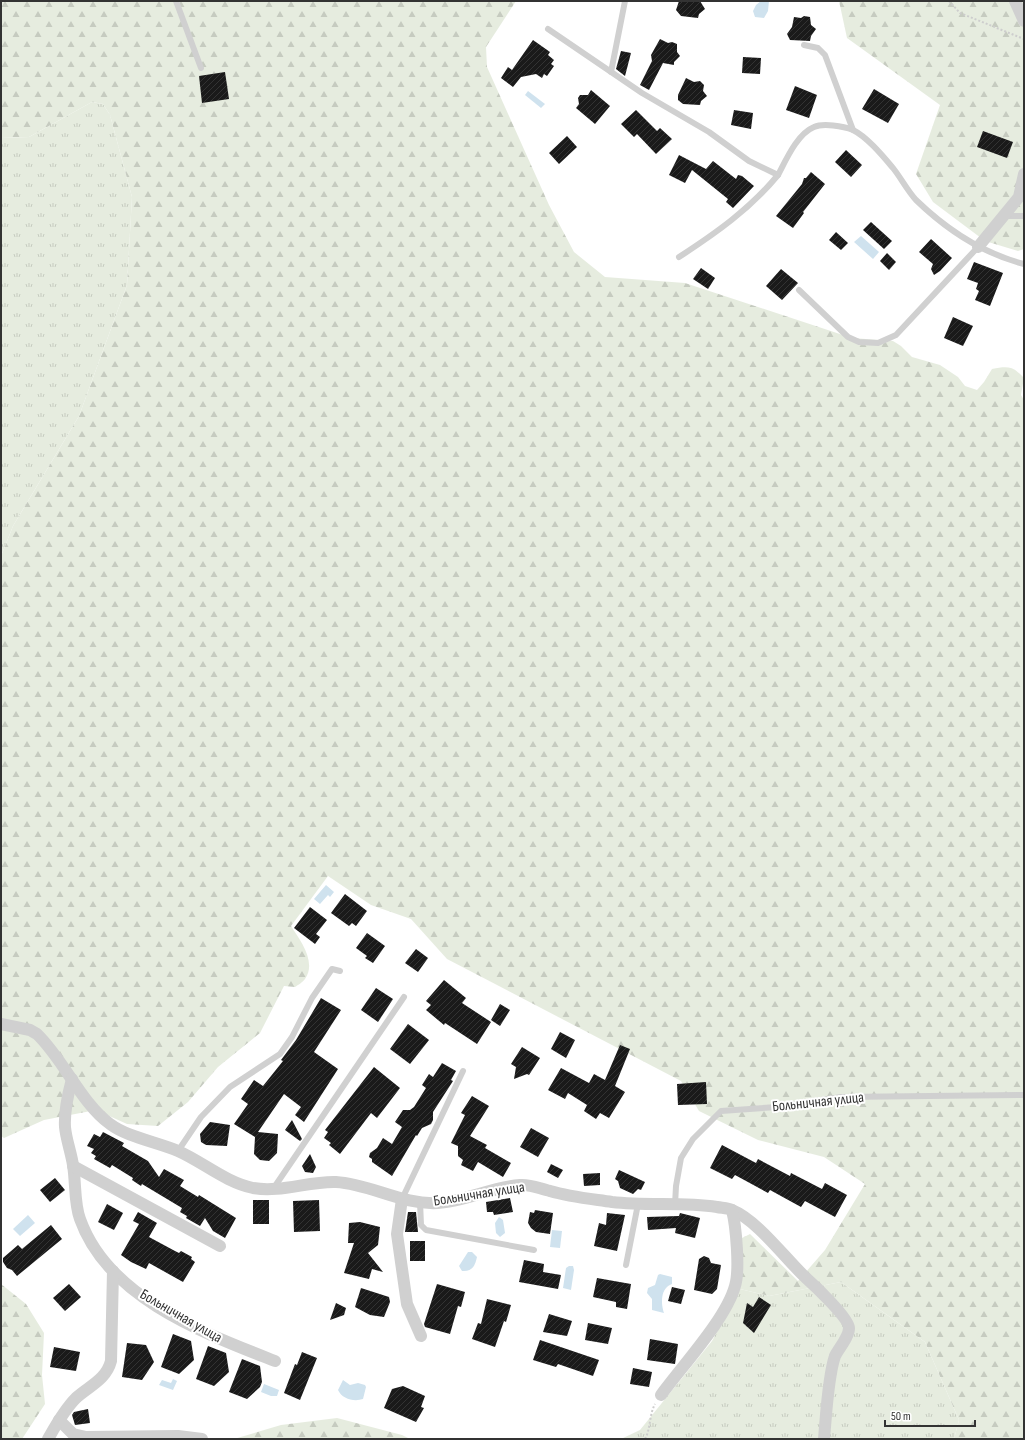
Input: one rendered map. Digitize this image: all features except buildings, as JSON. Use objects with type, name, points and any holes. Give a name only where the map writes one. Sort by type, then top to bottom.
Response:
[{"type":"street","points":[[1015,1],[1024,21]]},
{"type":"street","points":[[978,247],[1019,198],[1024,174]]},
{"type":"street","name":"Больничная улица","points":[[1,1024],[30,1030],[37,1034],[84,1097],[110,1124],[142,1139],[178,1151],[229,1179],[253,1188],[273,1189],[336,1182],[356,1185],[402,1199],[440,1203],[474,1196],[501,1188],[529,1185],[552,1192],[612,1202],[701,1205],[732,1210],[763,1232],[796,1268],[824,1295],[847,1322],[849,1328],[847,1334],[835,1357],[824,1439]]},
{"type":"street","name":"Больничная улица","points":[[72,1079],[68,1095],[65,1126],[74,1166],[80,1219],[100,1258],[149,1301],[207,1335],[275,1361]]},
{"type":"street","points":[[74,1166],[220,1246]]},
{"type":"street","points":[[402,1199],[397,1234],[407,1304],[421,1336]]},
{"type":"street","points":[[661,1395],[723,1313],[736,1285],[737,1246],[732,1210]]},
{"type":"street","points":[[48,1439],[59,1420],[76,1398],[98,1382],[109,1369],[111,1361],[113,1271]]},
{"type":"street","points":[[59,1420],[74,1434],[86,1436],[178,1436],[202,1439]]},
{"type":"lane","points":[[176,1],[200,68]]},
{"type":"lane","points":[[611,72],[625,1]]},
{"type":"lane","points":[[548,29],[642,94],[710,132],[750,161],[778,175]]},
{"type":"lane","points":[[804,45],[818,48],[825,55],[852,130]]},
{"type":"lane","points":[[679,257],[721,230],[762,195],[778,175],[799,140],[814,127],[825,125],[852,130],[866,140],[893,168],[914,198],[943,224],[978,247],[1002,259],[1024,264]]},
{"type":"lane","points":[[1003,216],[1024,216]]},
{"type":"lane","points":[[799,290],[848,337],[859,342],[878,343],[896,335],[978,247]]},
{"type":"lane","points":[[178,1151],[201,1118],[230,1087],[280,1054],[292,1037],[312,998],[332,969],[340,971]]},
{"type":"lane","points":[[273,1189],[404,997]]},
{"type":"lane","points":[[402,1199],[463,1071]]},
{"type":"lane","name":"Больничная улица","points":[[675,1205],[676,1186],[681,1158],[693,1138],[721,1111],[777,1107],[841,1097],[1024,1095]]},
{"type":"lane","points":[[420,1202],[421,1226],[426,1230],[534,1250]]},
{"type":"lane","points":[[626,1265],[638,1204]]},
{"type":"path","points":[[949,1],[960,13],[1024,39]]},
{"type":"path","points":[[645,1439],[648,1434],[651,1413],[661,1395]]},
{"type":"green space","points":[[1,1],[516,1],[486,47],[487,67],[549,205],[574,252],[605,277],[685,283],[852,338],[893,341],[901,346],[912,357],[940,365],[958,377],[965,386],[977,390],[992,369],[1002,367],[1010,368],[1017,371],[1024,378],[1021,395],[1024,400],[1024,1439],[954,1439],[959,1420],[925,1342],[841,1282],[769,1296],[740,1289],[740,1239],[750,1234],[798,1281],[825,1250],[865,1184],[824,1157],[758,1140],[699,1111],[681,1081],[447,959],[411,919],[371,905],[328,876],[291,926],[303,944],[308,958],[309,966],[305,979],[295,987],[284,986],[260,1033],[218,1067],[188,1102],[158,1126],[127,1124],[96,1110],[44,1120],[4,1138],[1,1136],[1,556],[13,526],[79,416],[127,285],[132,197],[110,115],[103,104],[92,102],[29,137],[1,138]]},
{"type":"green space","points":[[839,1],[1024,1],[1024,249],[1018,251],[985,241],[933,202],[916,174],[940,105],[847,38]]},
{"type":"green space","points":[[92,102],[103,104],[110,115],[132,197],[127,285],[79,416],[13,526],[1,556],[1,138],[29,137]]},
{"type":"green space","points":[[841,1282],[925,1342],[959,1420],[954,1439],[621,1439],[640,1430],[712,1341],[740,1289],[769,1296]]},
{"type":"green space","points":[[1,1284],[26,1304],[44,1333],[42,1375],[45,1404],[22,1439],[1,1439]]},
{"type":"green space","points":[[337,1418],[402,1435],[410,1439],[234,1439],[281,1425]]},
{"type":"water","points":[[761,1],[769,1],[768,11],[764,18],[755,17],[753,11],[756,5]]},
{"type":"water","points":[[528,91],[545,104],[541,108],[525,95]]},
{"type":"water","points":[[861,236],[879,252],[873,259],[854,242]]},
{"type":"water","points":[[326,885],[334,892],[330,897],[328,895],[320,904],[314,899]]},
{"type":"water","points":[[28,1215],[35,1223],[20,1236],[13,1229]]},
{"type":"water","points":[[499,1217],[503,1220],[505,1233],[500,1237],[496,1233],[495,1223]]},
{"type":"water","points":[[552,1230],[562,1231],[560,1248],[550,1247]]},
{"type":"water","points":[[468,1252],[472,1252],[477,1257],[474,1266],[471,1269],[462,1271],[459,1266]]},
{"type":"water","points":[[573,1266],[574,1270],[571,1290],[563,1288],[566,1268]]},
{"type":"water","points":[[660,1274],[672,1277],[672,1284],[665,1289],[662,1297],[664,1313],[652,1310],[652,1299],[647,1293],[648,1288],[655,1285],[658,1275]]},
{"type":"water","points":[[173,1379],[177,1381],[173,1390],[159,1385],[162,1380],[171,1383]]},
{"type":"water","points":[[343,1380],[350,1385],[358,1383],[365,1385],[366,1387],[363,1399],[352,1400],[342,1396],[338,1390]]},
{"type":"water","points":[[264,1384],[279,1390],[277,1396],[271,1396],[261,1392]]}]
